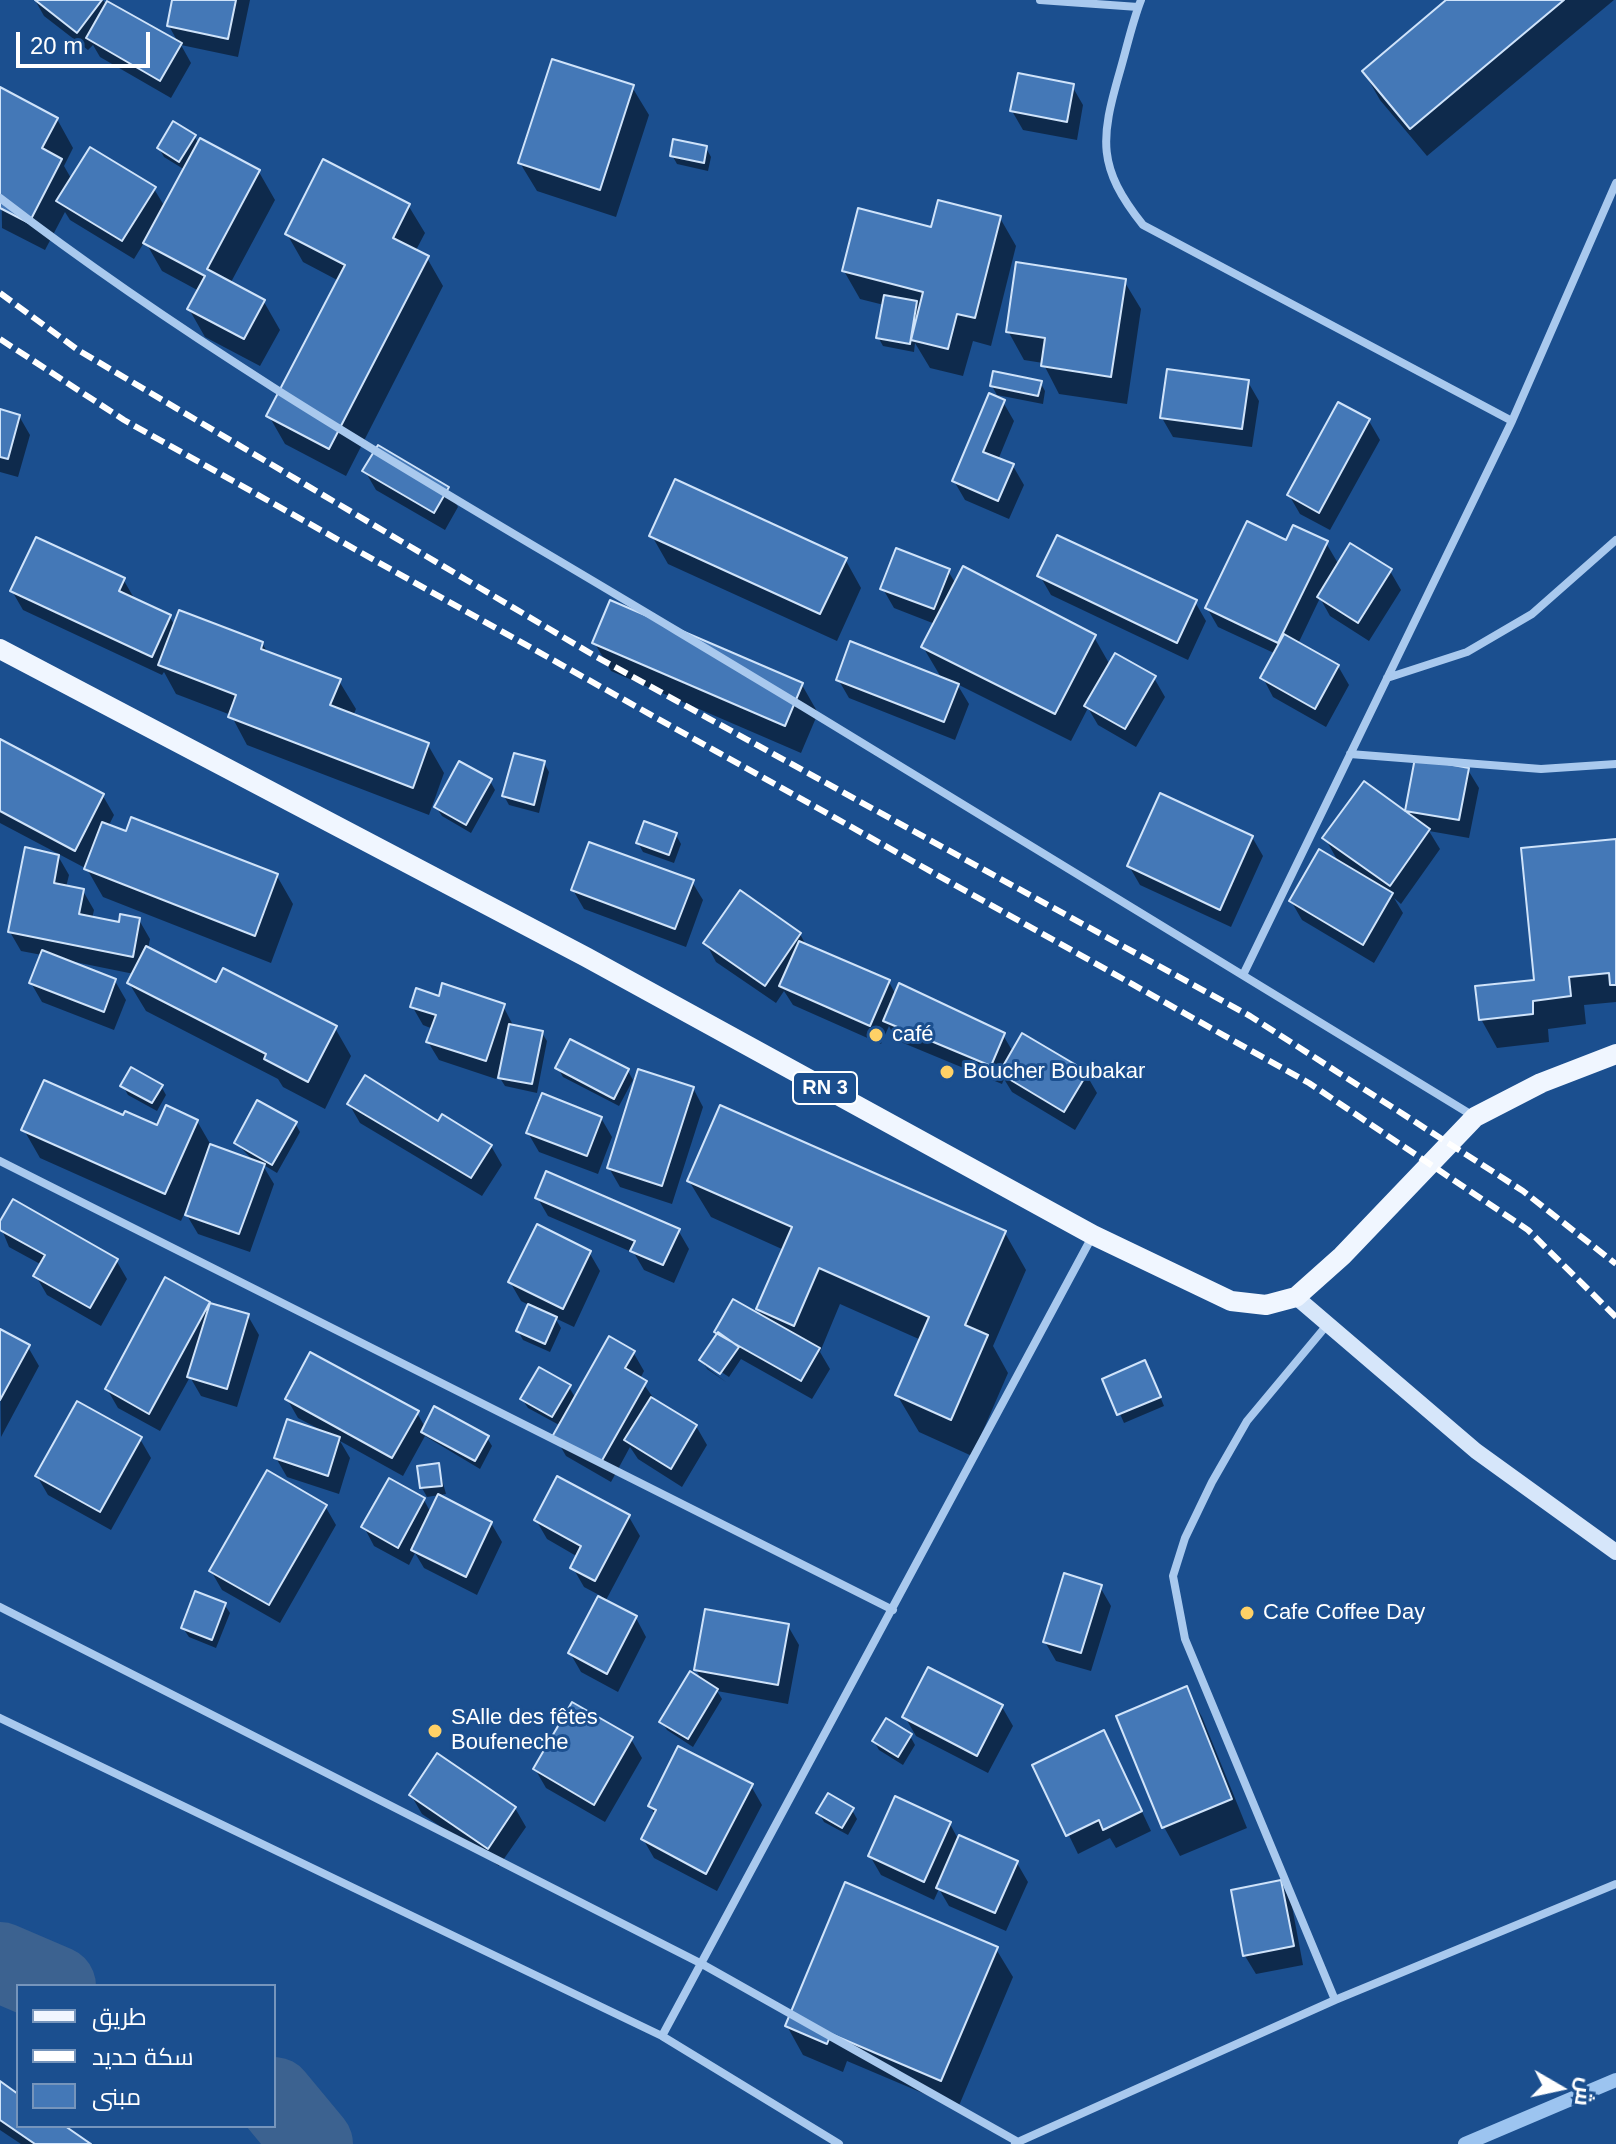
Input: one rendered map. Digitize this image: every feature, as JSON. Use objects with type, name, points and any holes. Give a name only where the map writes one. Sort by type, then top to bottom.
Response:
[{"type":"main road","name":"RN 3","points":[[0,649],[586,957],[1093,1235],[1231,1301],[1266,1305],[1296,1297]]},
{"type":"main road","points":[[1616,1054],[1541,1083],[1475,1117],[1342,1256],[1296,1297],[1476,1451],[1616,1552]]},
{"type":"street","points":[[1040,0],[1140,4],[1106,117],[1106,158],[1118,193],[1143,225],[1512,421]]},
{"type":"street","points":[[1243,975],[1512,421],[1616,183]]},
{"type":"street","points":[[0,198],[75,255],[265,384],[1057,859],[1475,1117]]},
{"type":"street","points":[[1387,678],[1467,652],[1532,614],[1616,540]]},
{"type":"street","points":[[1350,754],[1541,769],[1616,764]]},
{"type":"street","points":[[0,1161],[893,1610]]},
{"type":"street","points":[[662,2036],[1093,1235]]},
{"type":"street","points":[[1327,1325],[1247,1421],[1212,1482],[1173,1576],[1185,1639],[1335,2000]]},
{"type":"street","points":[[0,1607],[702,1964],[1016,2143],[1335,2000],[1616,1884]]},
{"type":"street","points":[[0,1718],[662,2036],[839,2144]]},
{"type":"building","points":[[35,0],[102,0],[77,33]]},
{"type":"building","points":[[172,0],[236,0],[228,39],[167,26]]},
{"type":"building","points":[[1446,0],[1564,0],[1410,129],[1362,71]]},
{"type":"building","points":[[107,1],[182,43],[160,81],[86,38]]},
{"type":"building","points":[[552,59],[634,85],[600,190],[518,163]]},
{"type":"building","points":[[1018,73],[1074,84],[1067,122],[1010,111]]},
{"type":"building","points":[[0,87],[58,118],[42,148],[62,159],[29,223],[0,208]]},
{"type":"building","points":[[173,121],[196,135],[179,162],[157,148]]},
{"type":"building","points":[[200,138],[260,170],[207,269],[265,300],[244,339],[187,309],[205,276],[143,243]]},
{"type":"building","points":[[673,139],[707,146],[704,163],[670,156]]},
{"type":"building","points":[[90,147],[156,187],[122,241],[56,201]]},
{"type":"building","points":[[323,159],[410,204],[393,238],[429,256],[329,449],[266,416],[345,265],[285,234]]},
{"type":"building","points":[[938,200],[1001,216],[975,318],[957,314],[948,349],[911,340],[923,292],[842,271],[858,208],[931,227]]},
{"type":"building","points":[[1016,262],[1126,279],[1111,377],[1041,366],[1045,338],[1006,332]]},
{"type":"building","points":[[884,295],[917,301],[910,344],[876,338]]},
{"type":"building","points":[[1167,369],[1249,380],[1242,429],[1160,418]]},
{"type":"building","points":[[993,371],[1042,381],[1038,396],[990,386]]},
{"type":"building","points":[[989,393],[1005,400],[983,452],[1014,464],[998,501],[952,481]]},
{"type":"building","points":[[1338,402],[1370,419],[1319,513],[1287,495]]},
{"type":"building","points":[[0,409],[20,415],[8,459],[0,457]]},
{"type":"building","points":[[378,445],[449,487],[434,513],[362,471]]},
{"type":"building","points":[[675,479],[847,558],[820,614],[649,536]]},
{"type":"building","points":[[1247,521],[1286,540],[1293,525],[1328,541],[1278,643],[1205,608]]},
{"type":"building","points":[[1057,535],[1197,600],[1177,643],[1037,576]]},
{"type":"building","points":[[36,537],[125,578],[119,591],[171,615],[152,657],[10,591]]},
{"type":"building","points":[[1350,543],[1392,569],[1358,623],[1317,597]]},
{"type":"building","points":[[896,548],[950,569],[934,609],[880,589]]},
{"type":"building","points":[[963,566],[1096,635],[1055,714],[921,647]]},
{"type":"building","points":[[610,600],[803,683],[785,726],[592,643]]},
{"type":"building","points":[[179,610],[263,642],[261,649],[341,679],[330,705],[429,743],[413,788],[228,717],[236,695],[158,665]]},
{"type":"building","points":[[1284,634],[1339,665],[1315,709],[1260,678]]},
{"type":"building","points":[[850,641],[959,684],[944,722],[836,680]]},
{"type":"building","points":[[1115,653],[1156,676],[1125,729],[1084,706]]},
{"type":"building","points":[[0,739],[104,794],[75,851],[0,811]]},
{"type":"building","points":[[514,753],[545,761],[534,805],[502,796]]},
{"type":"building","points":[[1415,758],[1469,768],[1459,820],[1405,811]]},
{"type":"building","points":[[459,761],[492,779],[466,825],[434,807]]},
{"type":"building","points":[[1364,781],[1430,829],[1390,886],[1322,838]]},
{"type":"building","points":[[1160,793],[1253,836],[1220,910],[1127,866]]},
{"type":"building","points":[[131,817],[278,874],[255,936],[84,869],[102,822],[126,831]]},
{"type":"building","points":[[644,821],[677,833],[669,855],[636,843]]},
{"type":"building","points":[[1616,839],[1616,985],[1610,985],[1609,973],[1569,977],[1571,996],[1533,1001],[1533,1014],[1479,1020],[1475,986],[1534,980],[1521,848]]},
{"type":"building","points":[[589,842],[694,880],[675,929],[571,890]]},
{"type":"building","points":[[25,847],[59,855],[54,883],[84,889],[79,914],[119,922],[120,914],[140,918],[133,957],[8,932]]},
{"type":"building","points":[[1319,849],[1393,893],[1363,945],[1289,901]]},
{"type":"building","points":[[740,890],[801,933],[765,986],[703,943]]},
{"type":"building","points":[[799,941],[890,980],[870,1026],[779,986]]},
{"type":"building","points":[[146,946],[216,982],[223,968],[337,1026],[308,1082],[264,1059],[266,1054],[127,983]]},
{"type":"building","points":[[42,950],[116,979],[104,1012],[29,983]]},
{"type":"building","points":[[442,983],[505,1004],[486,1061],[426,1042],[436,1015],[410,1007],[416,988],[439,996]]},
{"type":"building","points":[[899,983],[1005,1033],[991,1066],[883,1021]]},
{"type":"building","points":[[509,1024],[543,1031],[532,1084],[498,1078]]},
{"type":"building","points":[[1022,1033],[1088,1072],[1064,1112],[999,1073]]},
{"type":"building","points":[[570,1039],[629,1069],[614,1099],[555,1068]]},
{"type":"building","points":[[131,1067],[163,1085],[152,1103],[120,1086]]},
{"type":"building","points":[[638,1069],[694,1087],[662,1186],[607,1168]]},
{"type":"building","points":[[365,1075],[438,1121],[442,1114],[492,1145],[471,1178],[347,1104]]},
{"type":"building","points":[[44,1080],[123,1115],[125,1111],[157,1125],[166,1105],[198,1120],[165,1194],[21,1130]]},
{"type":"building","points":[[542,1093],[602,1117],[587,1156],[526,1133]]},
{"type":"building","points":[[257,1100],[297,1122],[272,1165],[234,1143]]},
{"type":"building","points":[[720,1105],[1006,1231],[965,1325],[988,1335],[951,1420],[895,1395],[929,1317],[819,1268],[794,1326],[756,1309],[792,1227],[687,1181]]},
{"type":"building","points":[[210,1144],[265,1164],[239,1234],[185,1215]]},
{"type":"building","points":[[546,1171],[680,1229],[663,1265],[630,1251],[635,1241],[535,1198]]},
{"type":"building","points":[[13,1199],[118,1259],[90,1308],[33,1276],[45,1255],[0,1230],[0,1221]]},
{"type":"building","points":[[537,1224],[591,1251],[563,1309],[508,1282]]},
{"type":"building","points":[[165,1277],[210,1302],[149,1414],[105,1389]]},
{"type":"building","points":[[733,1299],[820,1348],[801,1381],[714,1332]]},
{"type":"building","points":[[210,1303],[249,1314],[227,1389],[187,1377]]},
{"type":"building","points":[[528,1304],[557,1317],[545,1344],[516,1331]]},
{"type":"building","points":[[0,1329],[30,1345],[0,1400]]},
{"type":"building","points":[[718,1332],[739,1347],[720,1374],[699,1360]]},
{"type":"building","points":[[609,1336],[635,1351],[625,1368],[647,1381],[600,1464],[552,1437]]},
{"type":"building","points":[[310,1352],[419,1411],[392,1458],[285,1399]]},
{"type":"building","points":[[1145,1360],[1161,1397],[1117,1415],[1102,1379]]},
{"type":"building","points":[[539,1367],[571,1385],[552,1417],[520,1399]]},
{"type":"building","points":[[651,1397],[697,1425],[671,1469],[624,1440]]},
{"type":"building","points":[[77,1401],[142,1437],[100,1512],[35,1476]]},
{"type":"building","points":[[434,1406],[489,1436],[475,1461],[421,1432]]},
{"type":"building","points":[[287,1419],[340,1437],[328,1476],[274,1458]]},
{"type":"building","points":[[439,1463],[442,1486],[420,1488],[417,1466]]},
{"type":"building","points":[[267,1470],[327,1505],[269,1605],[209,1571]]},
{"type":"building","points":[[557,1476],[630,1515],[595,1581],[570,1568],[581,1546],[534,1520]]},
{"type":"building","points":[[389,1478],[425,1498],[398,1548],[361,1527]]},
{"type":"building","points":[[438,1494],[492,1522],[466,1577],[411,1550]]},
{"type":"building","points":[[1064,1573],[1102,1585],[1081,1653],[1043,1642]]},
{"type":"building","points":[[195,1591],[226,1603],[212,1640],[181,1628]]},
{"type":"building","points":[[598,1596],[637,1616],[607,1674],[568,1653]]},
{"type":"building","points":[[705,1609],[789,1624],[778,1685],[694,1670]]},
{"type":"building","points":[[928,1667],[1003,1705],[977,1756],[902,1717]]},
{"type":"building","points":[[690,1671],[718,1689],[688,1739],[659,1722]]},
{"type":"building","points":[[1187,1686],[1232,1799],[1162,1828],[1116,1716]]},
{"type":"building","points":[[572,1702],[633,1737],[594,1805],[533,1769]]},
{"type":"building","points":[[886,1718],[912,1734],[898,1757],[872,1741]]},
{"type":"building","points":[[1104,1730],[1142,1811],[1103,1830],[1099,1820],[1066,1836],[1032,1765]]},
{"type":"building","points":[[678,1746],[753,1784],[706,1874],[641,1839],[656,1810],[648,1806]]},
{"type":"building","points":[[437,1753],[516,1807],[488,1849],[409,1795]]},
{"type":"building","points":[[828,1793],[854,1808],[842,1828],[816,1813]]},
{"type":"building","points":[[895,1796],[951,1822],[924,1882],[868,1856]]},
{"type":"building","points":[[959,1835],[1018,1861],[995,1913],[936,1888]]},
{"type":"building","points":[[1281,1880],[1294,1946],[1243,1956],[1231,1890]]},
{"type":"building","points":[[845,1882],[998,1947],[941,2081],[831,2034],[827,2044],[785,2026]]},
{"type":"building","points":[[0,2081],[16,2093],[16,2128],[68,2128],[91,2144],[35,2144],[0,2120]]},
{"type":"waterway","points":[[0,1962],[51,1984]]},
{"type":"waterway","points":[[1465,2144],[1616,2080]]},
{"type":"waterway","points":[[276,2099],[313,2144]]},
{"type":"railway","points":[[0,293],[78,350],[595,656],[1250,1016],[1523,1191],[1616,1264]]},
{"type":"railway","points":[[0,339],[124,420],[1309,1083],[1528,1230],[1616,1317]]},
{"type":"place","name":"café","points":[[876,1035]]},
{"type":"place","name":"Boucher Boubakar","points":[[947,1072]]},
{"type":"place","name":"Cafe Coffee Day","points":[[1247,1613]]},
{"type":"place","name":"SAlle des fêtes Boufeneche","points":[[435,1731]]}]
